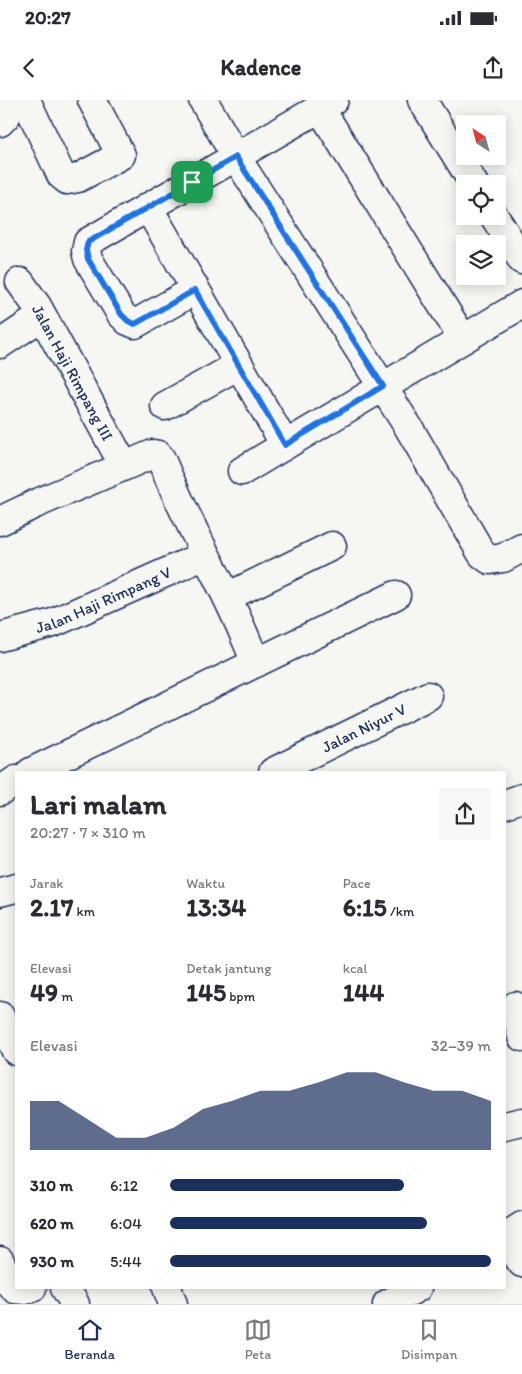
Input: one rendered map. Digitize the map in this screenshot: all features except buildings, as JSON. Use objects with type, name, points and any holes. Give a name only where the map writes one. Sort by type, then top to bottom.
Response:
[{"type":"street","points":[[0,100],[6,116],[0,122]]},
{"type":"street","points":[[30,101],[61,174],[67,180],[78,178],[121,155],[92,100]]},
{"type":"street","points":[[203,100],[236,157],[409,428],[482,554],[490,560],[503,558],[522,548]]},
{"type":"street","points":[[422,100],[468,175]]},
{"type":"street","points":[[195,290],[135,324],[128,321],[121,314],[88,259],[86,250],[88,242],[327,104],[463,340]]},
{"type":"street","points":[[148,207],[285,445]]},
{"type":"street","points":[[500,225],[522,260]]},
{"type":"street","name":"Jalan Haji Rimpang III","points":[[20,282],[42,316],[124,466]]},
{"type":"street","points":[[242,471],[522,304]]},
{"type":"street","points":[[0,344],[42,316]]},
{"type":"street","points":[[165,406],[239,365]]},
{"type":"street","points":[[0,521],[124,466],[153,454],[158,455],[175,494],[227,597],[256,663]]},
{"type":"street","points":[[227,597],[332,546]]},
{"type":"street","name":"Jalan Haji Rimpang V","points":[[0,637],[53,624],[205,555]]},
{"type":"street","points":[[33,771],[396,595]]},
{"type":"street","name":"Jalan Niyur V","points":[[275,771],[403,710],[428,696]]},
{"type":"street","points":[[0,790],[15,781]]},
{"type":"street","points":[[506,804],[522,798]]},
{"type":"street","points":[[0,892],[15,888]]},
{"type":"street","points":[[514,1006],[522,1037]]},
{"type":"street","points":[[0,1016],[15,1049]]},
{"type":"street","points":[[506,1126],[522,1122]]},
{"type":"street","points":[[506,1236],[522,1226]]},
{"type":"street","points":[[506,1243],[522,1263]]},
{"type":"street","points":[[0,1261],[9,1283],[15,1289],[28,1289]]},
{"type":"street","points":[[66,1289],[75,1304]]},
{"type":"street","points":[[387,1304],[415,1289]]},
{"type":"route","points":[[236,157],[383,386],[285,445],[195,290],[135,324],[128,321],[121,314],[88,259],[86,250],[88,242],[192,182],[236,157]]}]
